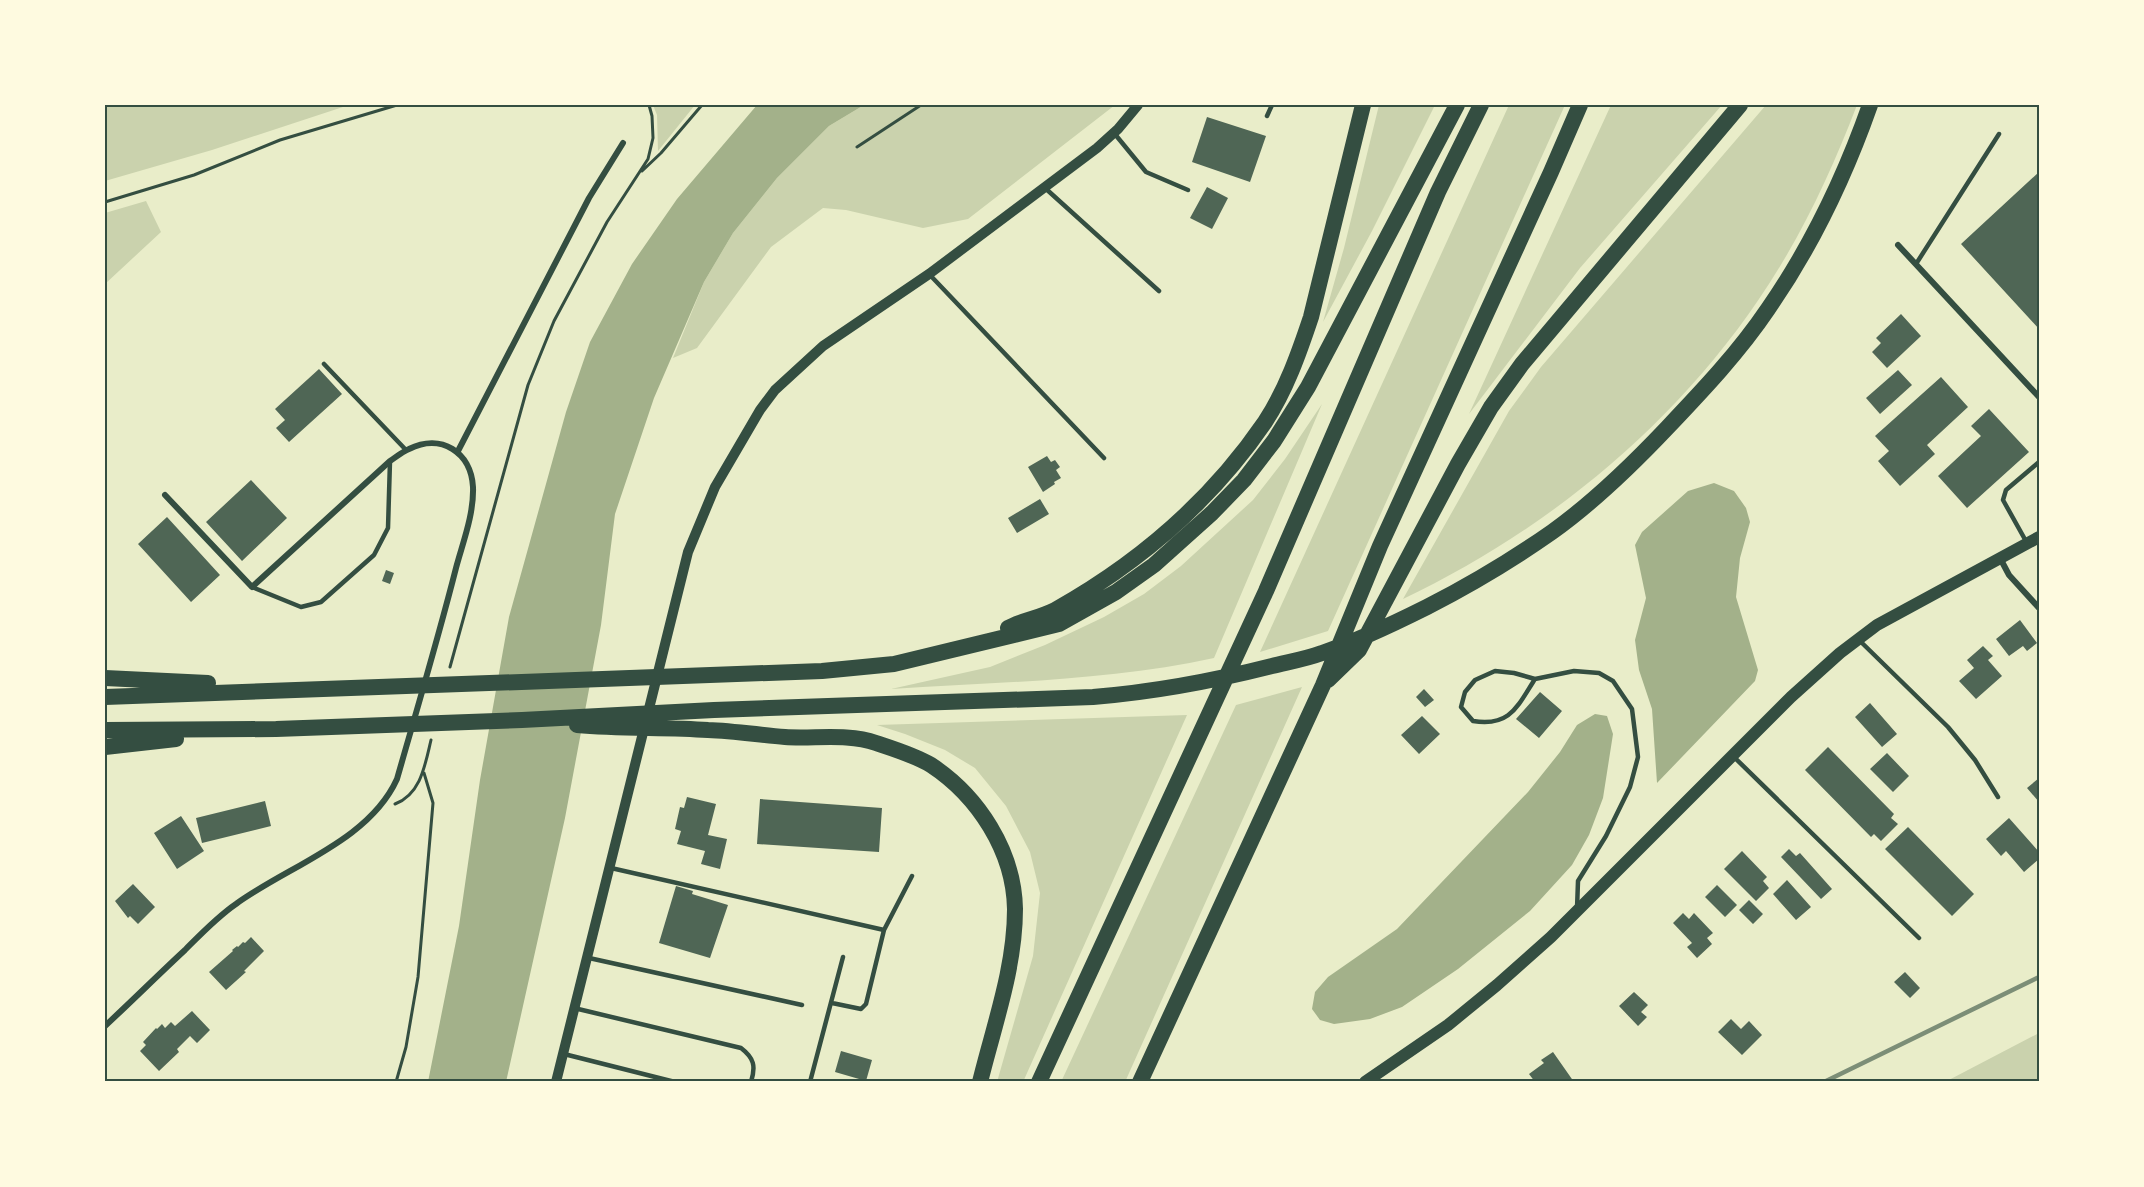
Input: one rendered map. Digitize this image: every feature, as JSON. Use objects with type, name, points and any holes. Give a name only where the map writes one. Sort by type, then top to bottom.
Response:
[{"type":"highway","points":[[978,645],[1015,624],[1052,611],[1145,551],[1208,492],[1231,467],[1266,420],[1300,349],[1311,317],[1363,105]]},
{"type":"highway","points":[[105,697],[822,671],[894,664],[1059,624],[1116,592],[1154,565],[1212,513],[1244,480],[1274,441],[1308,387],[1457,105]]},
{"type":"highway","points":[[1039,1082],[1266,591],[1438,192],[1480,105]]},
{"type":"highway","points":[[1140,1082],[1323,685],[1380,546],[1580,105]]},
{"type":"highway","points":[[1323,685],[1359,650],[1491,407],[1522,364],[1740,105]]},
{"type":"highway","points":[[105,730],[276,729],[714,710],[1093,697],[1146,692],[1235,676],[1322,653],[1383,628],[1458,590],[1552,532],[1625,472],[1713,379],[1768,309],[1815,232],[1854,152],[1870,105]]},
{"type":"highway","points":[[105,678],[320,689]]},
{"type":"highway","points":[[522,720],[617,728],[708,730],[874,742],[908,754],[930,765],[964,791],[988,822],[1005,856],[1013,887],[1015,924],[1011,964],[980,1082]]},
{"type":"highway","points":[[105,747],[276,729]]},
{"type":"main road","points":[[1365,1082],[1497,986],[1576,911],[1791,697],[1858,639],[1876,625],[2039,537]]},
{"type":"street","points":[[556,1082],[688,552],[715,488],[760,410],[775,390],[823,346],[929,274],[1045,188],[1114,133],[1138,105]]},
{"type":"street","points":[[458,451],[584,208],[623,143]]},
{"type":"street","points":[[1899,245],[2039,397]]},
{"type":"street","points":[[105,1026],[236,903],[366,821],[380,808],[389,795],[397,779],[445,613],[472,506],[473,486],[466,462],[458,451],[451,447],[435,443],[419,445],[406,450],[390,461],[252,587],[165,495]]},
{"type":"street","points":[[2000,558],[2009,575],[2039,608]]},
{"type":"lane","points":[[1267,116],[1272,105]]},
{"type":"lane","points":[[1114,133],[1146,172],[1188,190]]},
{"type":"lane","points":[[1916,264],[1999,134]]},
{"type":"lane","points":[[1045,188],[1159,291]]},
{"type":"lane","points":[[929,274],[1104,458]]},
{"type":"lane","points":[[324,364],[406,450]]},
{"type":"lane","points":[[252,587],[302,607],[321,602],[374,555],[388,528],[390,461]]},
{"type":"lane","points":[[2027,543],[2003,500],[2006,490],[2039,462]]},
{"type":"lane","points":[[1858,639],[1948,727],[1974,760],[1998,797]]},
{"type":"lane","points":[[1534,679],[1517,707],[1505,718],[1489,724],[1473,721],[1461,707],[1465,692],[1475,680],[1495,671],[1534,679],[1574,671],[1599,673],[1613,681],[1632,709],[1638,757],[1630,787],[1606,836],[1578,881],[1576,911]]},
{"type":"lane","points":[[1732,755],[1919,938]]},
{"type":"lane","points":[[609,867],[884,930]]},
{"type":"lane","points":[[832,1003],[861,1009],[867,1004],[884,930],[912,876]]},
{"type":"lane","points":[[586,957],[802,1005]]},
{"type":"lane","points":[[810,1082],[843,957]]},
{"type":"lane","points":[[574,1008],[741,1048],[752,1057],[755,1068],[751,1082]]},
{"type":"lane","points":[[562,1054],[675,1082]]},
{"type":"path","points":[[105,202],[194,175],[280,140],[397,105]]},
{"type":"path","points":[[448,675],[528,386],[554,321],[607,222],[648,159],[653,138],[649,105]]},
{"type":"path","points":[[638,174],[661,153],[702,105]]},
{"type":"path","points":[[857,147],[921,105]]},
{"type":"path","points":[[380,808],[401,802],[410,795],[423,771],[431,739]]},
{"type":"path","points":[[396,1082],[406,1047],[419,965],[433,803],[423,771]]},
{"type":"shaded area","points":[[105,105],[349,105],[212,150],[105,181]]},
{"type":"shaded area","points":[[653,105],[695,105],[658,151],[657,115]]},
{"type":"shaded area","points":[[757,105],[864,105],[829,126],[777,178],[733,233],[704,282],[654,398],[615,514],[601,625],[565,818],[506,1082],[428,1082],[459,926],[480,780],[509,617],[566,412],[590,342],[632,264],[677,199]]},
{"type":"shaded area","points":[[864,105],[1115,105],[968,219],[923,228],[846,210],[823,208],[771,247],[697,348],[673,358],[704,282],[733,233],[777,178],[829,126]]},
{"type":"shaded area","points":[[1379,105],[1435,105],[1372,231],[1323,322],[1344,248]]},
{"type":"shaded area","points":[[1509,105],[1565,105],[1328,631],[1260,652]]},
{"type":"shaded area","points":[[1611,105],[1722,105],[1580,268],[1469,414]]},
{"type":"shaded area","points":[[1766,105],[1857,105],[1836,156],[1801,229],[1759,299],[1686,391],[1601,473],[1506,542],[1403,599],[1509,411],[1541,367]]},
{"type":"shaded area","points":[[146,201],[161,232],[105,284],[105,213]]},
{"type":"shaded area","points":[[1322,404],[1214,658],[1134,672],[1094,676],[891,689],[990,667],[1045,645],[1104,617],[1144,594],[1181,566],[1253,500],[1285,459]]},
{"type":"shaded area","points":[[1714,483],[1734,491],[1746,508],[1750,522],[1740,558],[1736,597],[1758,670],[1755,681],[1657,783],[1652,709],[1639,670],[1635,640],[1646,598],[1635,545],[1642,532],[1688,491]]},
{"type":"shaded area","points":[[1302,687],[1125,1082],[1061,1082],[1236,705]]},
{"type":"shaded area","points":[[1595,714],[1607,716],[1613,734],[1603,798],[1589,835],[1572,865],[1530,911],[1458,969],[1402,1007],[1370,1019],[1334,1024],[1320,1020],[1312,1009],[1315,992],[1328,977],[1397,929],[1528,792],[1560,752],[1577,725]]},
{"type":"shaded area","points":[[1187,715],[1023,1082],[997,1082],[1033,956],[1040,893],[1030,852],[1006,806],[975,768],[945,750],[877,725]]},
{"type":"shaded area","points":[[2039,1033],[2039,1082],[1945,1082]]},
{"type":"building","points":[[1207,117],[1266,136],[1250,182],[1192,162]]},
{"type":"building","points":[[2039,172],[2039,329],[1961,244]]},
{"type":"building","points":[[1207,187],[1228,198],[1212,229],[1190,218]]},
{"type":"building","points":[[1901,314],[1921,336],[1887,368],[1872,352],[1881,343],[1876,338]]},
{"type":"building","points":[[319,369],[342,394],[289,442],[276,428],[285,420],[275,409]]},
{"type":"building","points":[[1898,370],[1912,385],[1880,414],[1866,398]]},
{"type":"building","points":[[1941,377],[1968,407],[1927,445],[1935,454],[1900,486],[1878,461],[1889,451],[1875,436]]},
{"type":"building","points":[[1989,409],[2029,452],[1967,508],[1938,476],[1981,436],[1971,426]]},
{"type":"building","points":[[1047,456],[1051,462],[1055,460],[1060,467],[1056,470],[1061,478],[1043,492],[1028,467]]},
{"type":"building","points":[[251,480],[287,518],[242,561],[206,522]]},
{"type":"building","points":[[1040,499],[1049,514],[1017,533],[1008,518]]},
{"type":"building","points":[[167,517],[220,575],[191,602],[138,544]]},
{"type":"building","points":[[386,570],[394,573],[390,584],[382,581]]},
{"type":"building","points":[[2020,620],[2037,643],[2027,651],[2023,646],[2009,656],[1996,639]]},
{"type":"building","points":[[1983,646],[1993,656],[1988,660],[2002,676],[1976,699],[1959,681],[1974,668],[1967,660]]},
{"type":"building","points":[[1424,689],[1434,700],[1425,707],[1416,697]]},
{"type":"building","points":[[1540,692],[1562,711],[1539,738],[1516,719]]},
{"type":"building","points":[[1870,703],[1897,734],[1882,747],[1855,717]]},
{"type":"building","points":[[1422,716],[1440,734],[1419,754],[1401,735]]},
{"type":"building","points":[[1828,747],[1894,814],[1891,818],[1898,824],[1881,841],[1874,834],[1871,837],[1805,770]]},
{"type":"building","points":[[1887,753],[1909,776],[1893,792],[1870,769]]},
{"type":"building","points":[[2039,778],[2039,802],[2027,788]]},
{"type":"building","points":[[687,797],[716,804],[708,835],[727,839],[720,869],[701,864],[705,851],[677,844],[681,831],[675,829],[680,807],[684,808]]},
{"type":"building","points":[[760,799],[882,808],[879,852],[757,844]]},
{"type":"building","points":[[265,801],[271,826],[202,843],[196,818]]},
{"type":"building","points":[[181,816],[204,851],[177,869],[154,833]]},
{"type":"building","points":[[2009,818],[2039,852],[2039,859],[2024,872],[2006,851],[2001,856],[1986,839]]},
{"type":"building","points":[[1908,827],[1974,894],[1952,916],[1885,849]]},
{"type":"building","points":[[1789,849],[1796,856],[1800,853],[1832,889],[1821,899],[1781,857]]},
{"type":"building","points":[[1742,851],[1767,877],[1763,881],[1769,888],[1756,901],[1724,869]]},
{"type":"building","points":[[1787,880],[1811,907],[1796,920],[1773,894]]},
{"type":"building","points":[[133,884],[155,907],[138,924],[130,916],[128,918],[115,901]]},
{"type":"building","points":[[1717,885],[1737,905],[1725,917],[1705,897]]},
{"type":"building","points":[[676,886],[693,891],[692,894],[728,905],[710,958],[659,943]]},
{"type":"building","points":[[1749,900],[1763,914],[1753,924],[1739,910]]},
{"type":"building","points":[[1683,913],[1689,919],[1694,913],[1713,933],[1707,938],[1712,944],[1697,958],[1687,947],[1692,943],[1673,923]]},
{"type":"building","points":[[251,937],[264,951],[226,990],[209,972],[232,950]]},
{"type":"building","points":[[1905,972],[1920,988],[1910,998],[1894,982]]},
{"type":"building","points":[[1634,992],[1648,1005],[1641,1012],[1647,1017],[1638,1026],[1619,1006]]},
{"type":"building","points":[[192,1011],[210,1030],[197,1043],[190,1036],[177,1049],[179,1052],[159,1071],[140,1051],[146,1045],[143,1042],[162,1024],[165,1028],[171,1022],[175,1026]]},
{"type":"building","points":[[1731,1019],[1741,1029],[1749,1021],[1762,1035],[1742,1055],[1718,1032]]},
{"type":"building","points":[[841,1051],[872,1060],[866,1081],[835,1072]]},
{"type":"building","points":[[1553,1052],[1574,1082],[1535,1082],[1529,1074],[1544,1063],[1541,1060]]},
{"type":"railway","points":[[1824,1082],[2039,977]]}]
